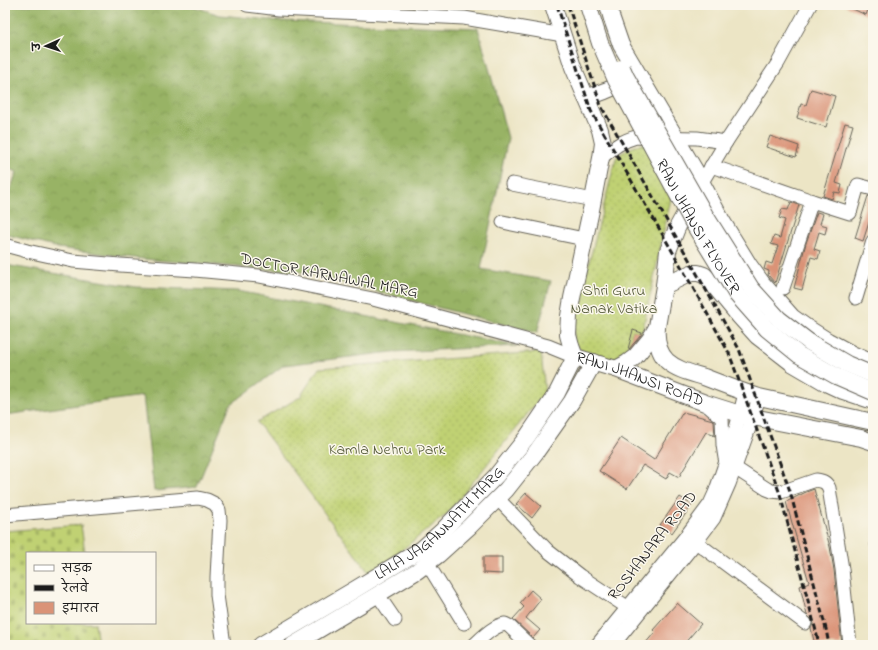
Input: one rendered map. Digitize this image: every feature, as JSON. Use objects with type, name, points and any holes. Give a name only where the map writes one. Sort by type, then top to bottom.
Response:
[{"type":"main road","name":"RANI JHANSI ROAD","points":[[553,5],[573,67],[602,138],[601,158],[572,298],[568,335],[575,356],[616,369],[705,403],[746,415],[867,440]]},
{"type":"main road","name":"RANI JHANSI FLYOVER","points":[[588,5],[600,43],[616,80],[693,223],[737,295],[767,329],[800,356],[836,376],[873,392]]},
{"type":"main road","name":"RANI JHANSI FLYOVER","points":[[598,5],[610,40],[626,77],[705,215],[751,288],[778,319],[809,342],[847,364],[873,375]]},
{"type":"main road","points":[[608,5],[621,45],[702,182],[722,221],[762,283],[792,317],[828,341],[873,363]]},
{"type":"main road","points":[[586,98],[640,76]]},
{"type":"main road","points":[[616,369],[628,364],[636,357],[650,339],[657,326],[668,251],[677,228],[702,182]]},
{"type":"main road","points":[[664,286],[688,274],[702,274],[711,282],[757,336],[792,363],[828,384],[843,391],[873,401]]},
{"type":"main road","name":"RANI JHANSI ROAD","points":[[657,326],[658,344],[662,353],[667,360],[677,368],[752,395],[869,421]]},
{"type":"main road","name":"LALA JAGANNATH MARG","points":[[293,645],[417,571],[431,554],[451,522],[496,476],[527,437],[557,393],[575,356]]},
{"type":"main road","name":"LALA JAGANNATH MARG","points":[[431,554],[470,526],[506,490],[536,452],[572,401],[594,362]]},
{"type":"main road","name":"LALA JAGANNATH MARG","points":[[261,645],[422,549],[431,554]]},
{"type":"street","points":[[247,5],[464,18],[563,34]]},
{"type":"street","points":[[702,182],[778,62],[810,5]]},
{"type":"street","points":[[601,158],[614,146],[636,137],[676,137],[726,142]]},
{"type":"street","points":[[711,166],[850,213],[858,185],[873,189]]},
{"type":"street","points":[[512,184],[593,200]]},
{"type":"street","points":[[783,288],[812,201]]},
{"type":"street","points":[[503,222],[584,239]]},
{"type":"street","points":[[856,298],[873,241]]},
{"type":"street","name":"DOCTOR KARNAWAL MARG","points":[[5,244],[27,251],[73,261],[259,276],[373,299],[548,346],[575,356]]},
{"type":"street","points":[[548,346],[568,335]]},
{"type":"street","name":"ROSHANARA ROAD","points":[[613,645],[714,518],[726,490],[730,466],[752,395]]},
{"type":"street","points":[[705,403],[722,418],[722,445],[730,466],[772,491],[781,492],[816,480],[826,483],[829,488],[842,569],[850,645]]},
{"type":"street","name":"ROSHANARA ROAD","points":[[597,645],[705,512],[730,466]]},
{"type":"street","points":[[5,515],[198,498],[208,500],[215,504],[219,510],[220,520],[217,577],[224,645]]},
{"type":"street","points":[[498,499],[548,551],[580,576],[627,607]]},
{"type":"street","points":[[696,542],[806,623]]},
{"type":"street","points":[[431,554],[464,622]]},
{"type":"street","points":[[378,595],[395,620]]},
{"type":"street","points":[[474,645],[494,628],[505,624],[529,645]]},
{"type":"green space","points":[[5,5],[189,5],[220,15],[280,21],[478,28],[508,138],[481,269],[551,281],[537,333],[301,272],[143,259],[58,248],[5,234],[5,203],[17,172],[5,167]]},
{"type":"green space","name":"Shri Guru Nanak Vatika","points":[[648,143],[675,180],[642,333],[633,330],[628,349],[637,351],[619,361],[583,353],[574,342],[574,321],[616,158],[631,148]]},
{"type":"green space","points":[[5,265],[136,287],[238,291],[517,346],[392,352],[284,365],[230,405],[197,487],[154,491],[143,396],[5,415]]},
{"type":"green space","name":"Kamla Nehru Park","points":[[541,352],[545,392],[448,513],[388,561],[369,573],[257,422],[300,397],[319,368]]},
{"type":"green space","points":[[81,525],[85,552],[26,552],[26,624],[95,624],[98,645],[5,645],[5,531]]},
{"type":"building","points":[[844,5],[870,5],[866,15]]},
{"type":"building","points":[[811,89],[835,96],[826,127],[797,118],[801,104],[806,105]]},
{"type":"building","points":[[845,123],[853,125],[836,183],[842,185],[840,193],[834,192],[832,199],[823,196]]},
{"type":"building","points":[[770,136],[799,146],[796,157],[766,147]]},
{"type":"building","points":[[868,196],[873,197],[873,210],[863,241],[855,238]]},
{"type":"building","points":[[791,202],[799,205],[775,283],[768,275],[769,271],[764,269],[766,262],[772,264],[778,246],[771,244],[774,236],[780,238],[785,220],[779,218],[782,209],[788,210]]},
{"type":"building","points":[[817,212],[823,214],[820,224],[827,226],[825,234],[819,232],[814,249],[820,251],[818,259],[811,257],[802,290],[794,288],[806,243]]},
{"type":"building","points":[[633,330],[642,333],[628,349]]},
{"type":"building","points":[[683,412],[713,420],[715,436],[706,432],[679,477],[670,472],[666,479],[643,465],[627,489],[599,471],[621,438],[654,460]]},
{"type":"building","points":[[814,489],[830,547],[842,645],[815,645],[811,628],[813,624],[812,620],[807,615],[800,586],[809,582],[786,502]]},
{"type":"building","points":[[526,493],[541,506],[532,518],[516,504]]},
{"type":"building","points":[[680,497],[692,505],[672,533],[660,525]]},
{"type":"building","points":[[483,557],[502,557],[502,574],[483,573]]},
{"type":"building","points":[[531,590],[541,599],[526,618],[540,630],[533,638],[513,619],[524,607],[520,603]]},
{"type":"building","points":[[677,603],[701,624],[683,645],[644,645],[655,632],[653,630]]},
{"type":"railway","points":[[557,5],[591,111],[682,268],[729,353],[780,494],[819,645]]},
{"type":"railway","points":[[568,5],[601,106],[739,349],[790,491],[829,645]]},
{"type":"railway","points":[[873,487],[871,534],[873,592]]}]
